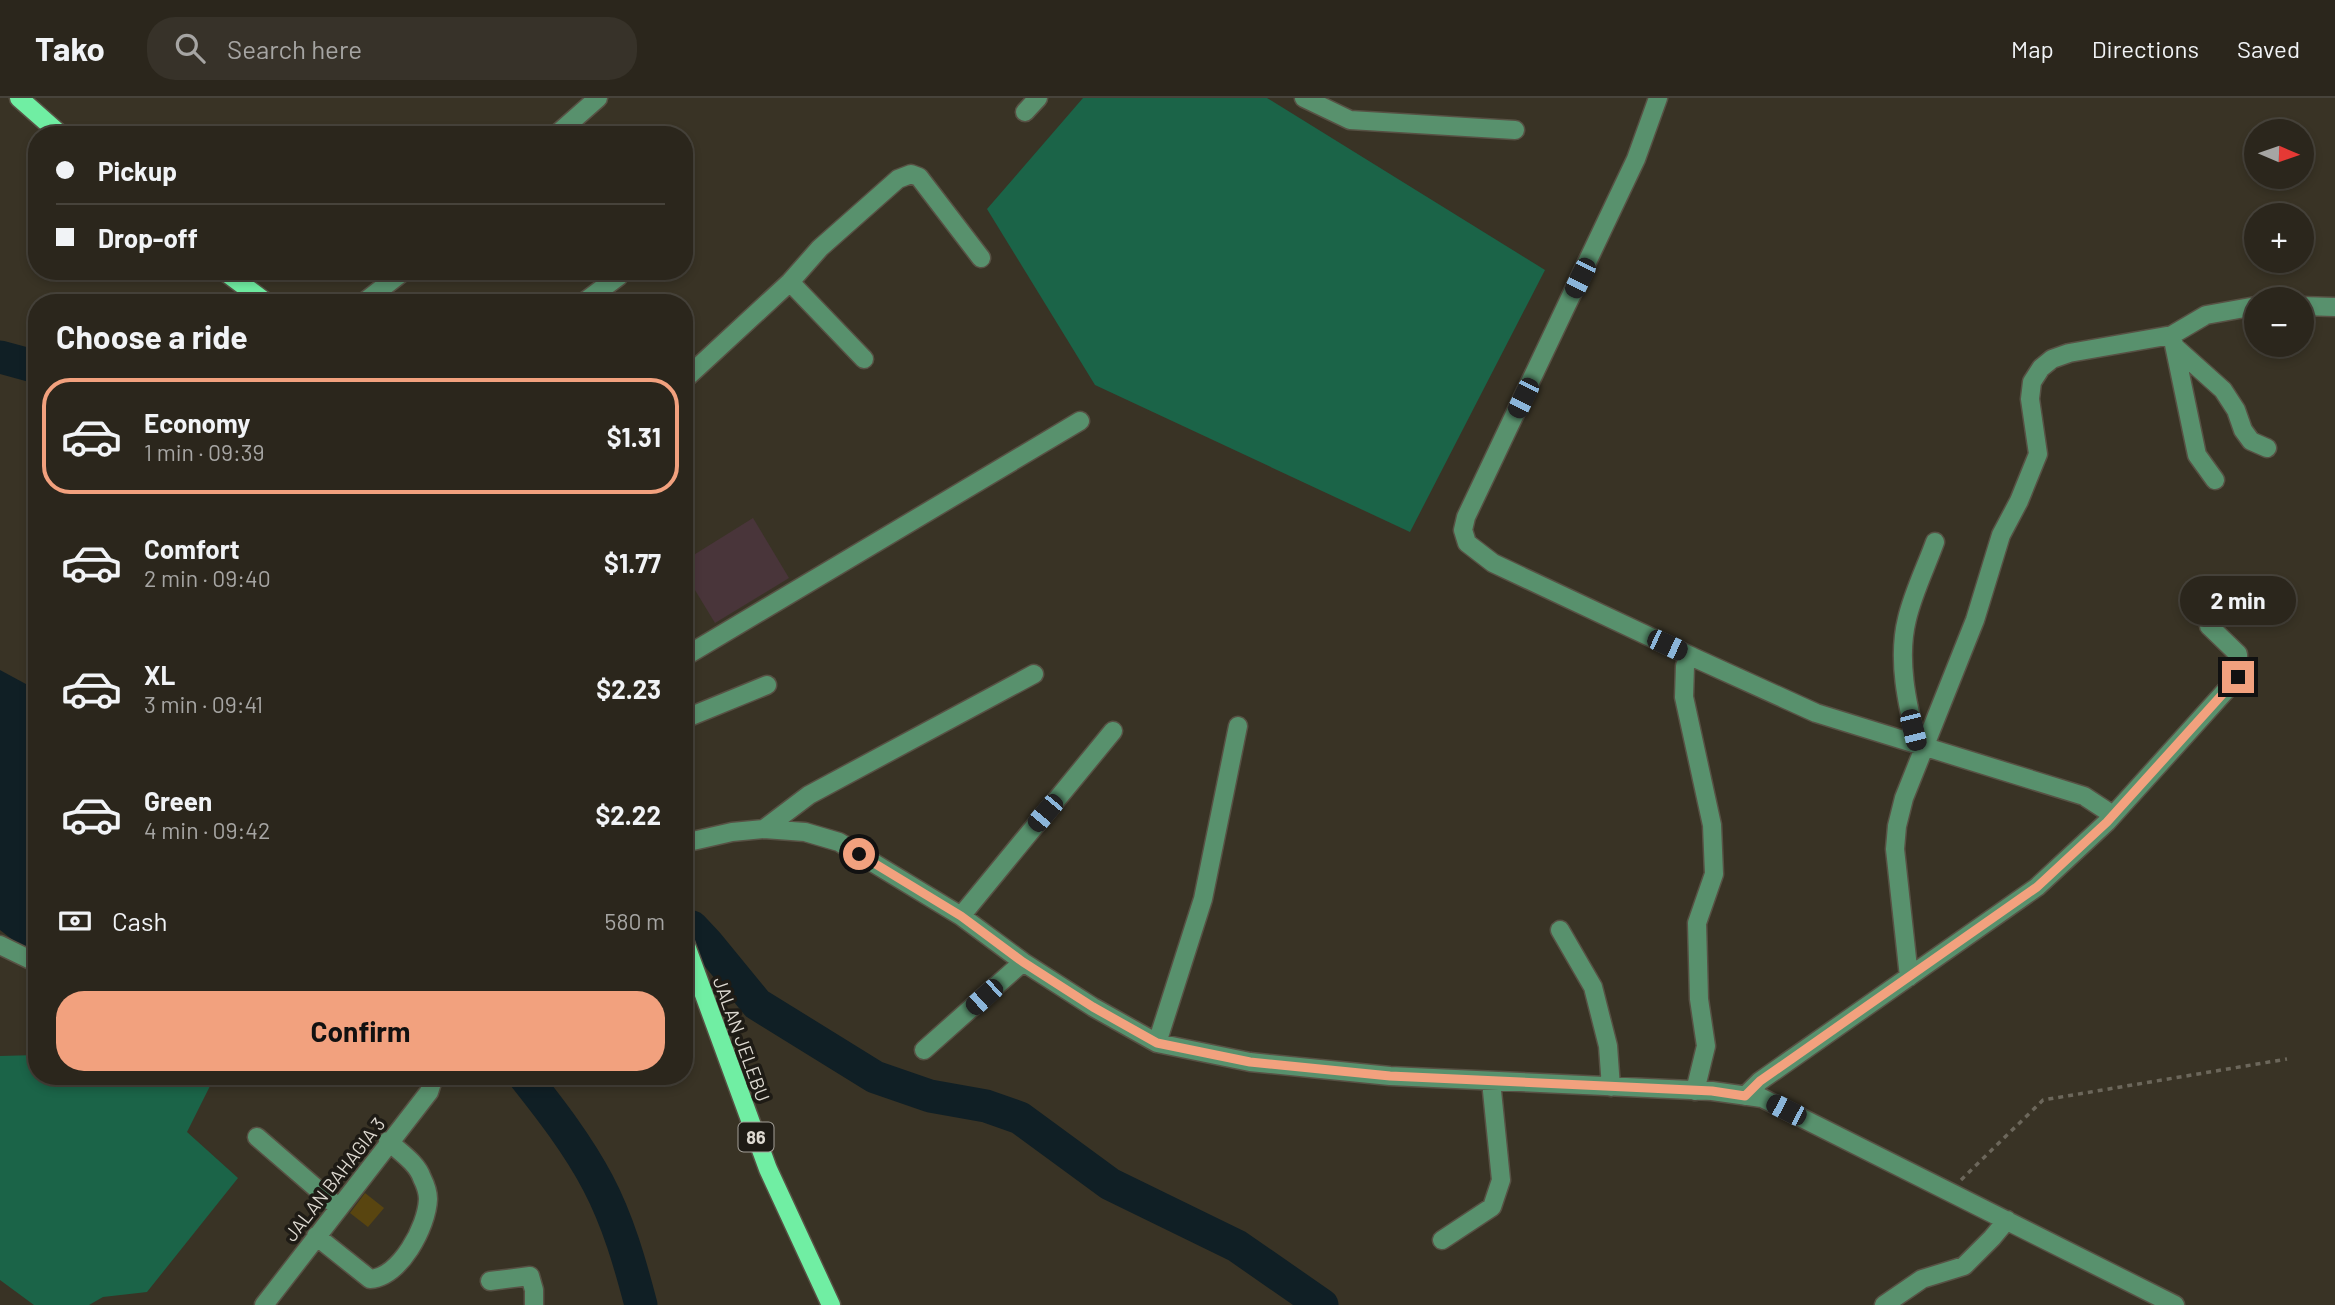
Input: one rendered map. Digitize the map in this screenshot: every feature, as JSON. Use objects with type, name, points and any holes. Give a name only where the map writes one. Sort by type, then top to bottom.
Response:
[{"type":"main road","points":[[19,98],[51,126]]},
{"type":"main road","points":[[236,280],[255,294]]},
{"type":"main road","name":"JALAN JELEBU","points":[[693,965],[768,1169],[831,1305]]},
{"type":"street","points":[[566,126],[598,98]]},
{"type":"street","points":[[1026,112],[1038,98]]},
{"type":"street","points":[[1305,98],[1350,120],[1515,130]]},
{"type":"street","points":[[1658,98],[1636,159],[1466,517],[1463,530],[1467,543],[1493,563],[1816,713],[2084,796],[2113,815]]},
{"type":"street","points":[[693,372],[790,282],[820,248],[898,179],[911,174],[919,177],[981,258]]},
{"type":"street","points":[[375,294],[392,280]]},
{"type":"street","points":[[595,294],[614,280]]},
{"type":"street","points":[[790,282],[864,359]]},
{"type":"street","points":[[2314,306],[2335,307]]},
{"type":"street","points":[[1909,977],[1895,849],[1897,826],[1922,745],[1975,620],[2001,535],[2019,501],[2038,454],[2030,399],[2032,382],[2040,368],[2052,359],[2069,353],[2174,341],[2206,315],[2244,308]]},
{"type":"street","points":[[2174,341],[2223,390],[2251,441],[2267,448]]},
{"type":"street","points":[[2174,341],[2197,455],[2215,480]]},
{"type":"street","points":[[693,652],[1080,421]]},
{"type":"street","points":[[1922,745],[1910,716],[1902,657],[1906,620],[1935,542]]},
{"type":"street","points":[[1745,1096],[1760,1081],[2037,887],[2113,815],[2238,677],[2238,654],[2209,626]]},
{"type":"street","points":[[1691,656],[1685,666],[1684,697],[1712,825],[1714,874],[1697,923],[1699,999],[1706,1046],[1695,1091]]},
{"type":"street","points":[[764,829],[809,794],[1034,674]]},
{"type":"street","points":[[693,715],[767,685]]},
{"type":"street","points":[[1157,1043],[1203,899],[1238,726]]},
{"type":"street","points":[[961,916],[1113,731]]},
{"type":"street","points":[[693,841],[732,832],[764,829],[805,832],[839,842],[961,916],[1023,962],[1093,1007],[1157,1043],[1250,1062],[1390,1076],[1695,1091],[1762,1098],[2175,1305]]},
{"type":"street","points":[[1560,930],[1593,987],[1608,1046],[1611,1087]]},
{"type":"street","points":[[0,945],[28,959]]},
{"type":"street","points":[[925,1050],[1023,962]]},
{"type":"street","points":[[1442,1240],[1492,1207],[1501,1180],[1491,1081]]},
{"type":"street","name":"JALAN BAHAGIA 3","points":[[264,1305],[429,1092],[431,1085]]},
{"type":"street","points":[[257,1137],[338,1207]]},
{"type":"street","points":[[316,1236],[370,1279],[380,1278],[403,1258],[423,1227],[428,1197],[421,1174],[388,1142]]},
{"type":"street","points":[[1884,1305],[1922,1279],[1964,1266],[2007,1220]]},
{"type":"street","points":[[490,1281],[530,1276],[534,1305]]},
{"type":"path","points":[[1950,1191],[2043,1100],[2287,1059]]},
{"type":"shaded area","points":[[753,518],[789,578],[715,623],[693,587],[693,555]]},
{"type":"shaded area","points":[[0,670],[28,685],[28,949],[23,948],[0,930]]},
{"type":"green space","points":[[1083,98],[1267,98],[1545,270],[1410,532],[1095,385],[987,209]]},
{"type":"green space","points":[[28,1055],[28,1085],[210,1085],[187,1132],[238,1178],[147,1292],[103,1297],[89,1305],[34,1305],[0,1280],[0,1056]]},
{"type":"building","points":[[365,1193],[384,1208],[368,1227],[350,1213]]},
{"type":"waterway","points":[[0,357],[28,365]]},
{"type":"waterway","points":[[693,928],[757,1004],[875,1077],[930,1096],[986,1106],[1020,1118],[1110,1184],[1237,1246],[1322,1305]]},
{"type":"waterway","points":[[531,1085],[573,1141],[598,1183],[628,1258],[641,1305]]},
{"type":"route","points":[[859,854],[961,916],[1023,962],[1093,1007],[1157,1043],[1250,1062],[1390,1076],[1712,1091],[1745,1096],[1760,1081],[2037,887],[2107,822],[2238,677]]}]
